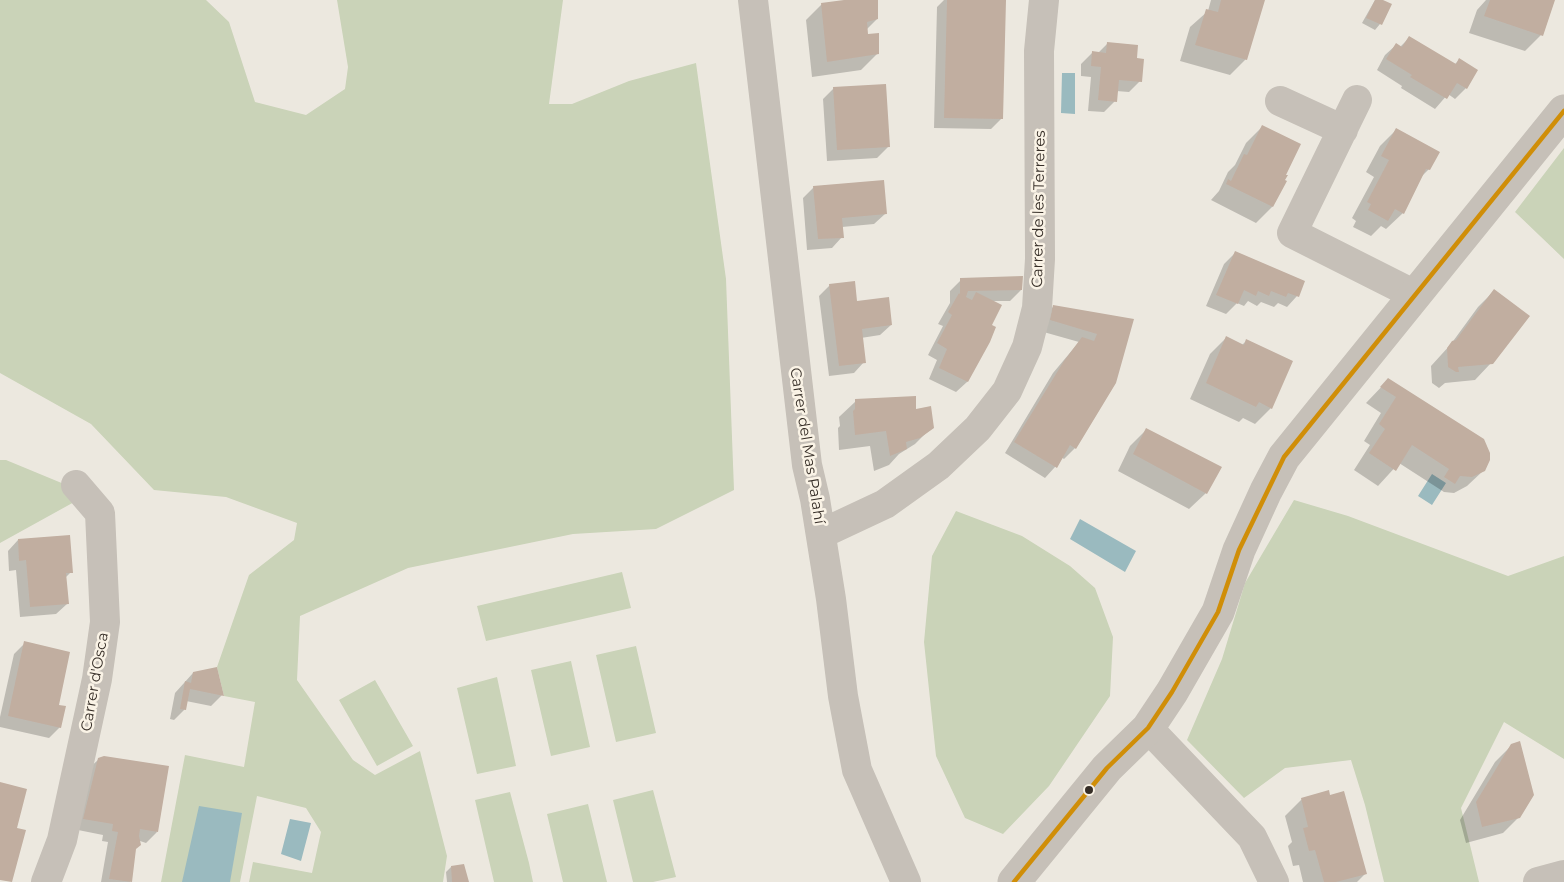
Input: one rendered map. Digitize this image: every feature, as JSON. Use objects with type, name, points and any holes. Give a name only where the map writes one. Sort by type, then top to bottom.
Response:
[{"type":"street","name":"Carrer del Mas Palahí","points":[[753,0],[807,465],[821,534],[843,696],[856,770],[906,882]]},
{"type":"street","name":"Carrer de les Terreres","points":[[821,534],[885,504],[938,466],[978,428],[1006,391],[1027,347],[1037,308],[1040,259],[1039,51],[1044,0]]},
{"type":"street","points":[[1357,100],[1292,233],[1415,295]]},
{"type":"street","points":[[1280,101],[1343,130]]},
{"type":"street","points":[[1014,882],[1107,768],[1148,728],[1172,692],[1218,612],[1239,550],[1284,457],[1564,111]]},
{"type":"street","name":"Carrer d'Osca","points":[[46,882],[62,840],[97,680],[105,622],[100,513],[76,485]]},
{"type":"street","points":[[1148,728],[1252,837],[1274,882]]},
{"type":"street","points":[[1538,882],[1564,875]]},
{"type":"green space","points":[[0,0],[206,0],[229,22],[255,102],[306,115],[345,89],[348,67],[337,0],[563,0],[549,104],[572,104],[629,81],[696,63],[726,279],[734,490],[656,529],[573,534],[408,568],[300,616],[297,680],[353,760],[375,775],[420,751],[447,856],[443,882],[249,882],[253,862],[312,873],[321,832],[306,808],[257,796],[240,882],[161,882],[185,755],[244,767],[255,702],[224,696],[217,667],[249,575],[294,540],[297,523],[226,497],[154,490],[91,424],[0,373]]},
{"type":"green space","points":[[1564,148],[1564,259],[1515,212]]},
{"type":"green space","points":[[0,460],[6,460],[64,484],[76,501],[0,543]]},
{"type":"green space","points":[[1294,500],[1348,516],[1508,576],[1564,556],[1564,759],[1504,722],[1461,808],[1479,882],[1384,882],[1351,760],[1285,768],[1244,798],[1187,740],[1222,659],[1245,583]]},
{"type":"green space","points":[[956,511],[1022,536],[1070,566],[1095,588],[1113,637],[1110,696],[1049,786],[1003,834],[965,818],[936,756],[924,642],[932,556]]},
{"type":"green space","points":[[622,572],[631,608],[486,641],[477,606]]},
{"type":"green space","points":[[636,646],[656,733],[616,742],[596,655]]},
{"type":"green space","points":[[571,661],[590,747],[551,756],[531,670]]},
{"type":"green space","points":[[497,677],[516,766],[477,774],[457,688]]},
{"type":"green space","points":[[375,680],[413,746],[377,766],[339,700]]},
{"type":"green space","points":[[653,790],[676,877],[653,882],[633,882],[613,800]]},
{"type":"green space","points":[[510,792],[533,882],[494,882],[475,800]]},
{"type":"green space","points":[[588,804],[607,882],[563,882],[547,814]]},
{"type":"water","points":[[1062,73],[1075,73],[1075,114],[1061,113]]},
{"type":"water","points":[[1432,474],[1446,483],[1432,505],[1418,496]]},
{"type":"water","points":[[1080,519],[1136,551],[1125,572],[1070,539]]},
{"type":"water","points":[[199,806],[242,813],[230,882],[182,882]]},
{"type":"water","points":[[290,819],[311,823],[301,861],[281,854]]},
{"type":"building","points":[[878,0],[878,19],[867,22],[868,34],[879,33],[879,54],[827,62],[821,3]]},
{"type":"building","points":[[947,0],[1006,0],[1003,119],[944,118]]},
{"type":"building","points":[[1221,0],[1265,0],[1247,60],[1195,45],[1206,9],[1218,12]]},
{"type":"building","points":[[1375,0],[1383,0],[1392,4],[1382,25],[1366,18]]},
{"type":"building","points":[[1490,0],[1555,0],[1543,36],[1484,16]]},
{"type":"building","points":[[1409,36],[1456,64],[1459,58],[1478,70],[1467,89],[1457,83],[1447,99],[1410,77],[1412,75],[1386,59],[1396,43],[1402,47]]},
{"type":"building","points":[[1107,42],[1138,45],[1137,58],[1144,59],[1142,82],[1119,80],[1117,102],[1098,100],[1101,67],[1091,66],[1092,51],[1106,53]]},
{"type":"building","points":[[886,84],[890,147],[837,150],[833,87]]},
{"type":"building","points":[[1262,125],[1301,144],[1286,175],[1288,175],[1285,180],[1287,181],[1273,207],[1226,184],[1228,179],[1231,181],[1244,154],[1247,155]]},
{"type":"building","points":[[1396,128],[1440,152],[1430,170],[1426,169],[1404,214],[1395,209],[1388,221],[1368,210],[1371,204],[1367,202],[1389,160],[1381,156]]},
{"type":"building","points":[[884,180],[887,214],[842,218],[844,238],[818,239],[813,186]]},
{"type":"building","points":[[1235,251],[1305,281],[1299,297],[1288,293],[1286,297],[1271,291],[1269,296],[1258,291],[1256,296],[1244,290],[1238,304],[1216,295]]},
{"type":"building","points":[[1023,276],[1022,290],[968,291],[966,297],[972,300],[976,292],[1002,305],[992,325],[996,327],[990,342],[968,382],[939,368],[947,349],[937,343],[952,315],[948,312],[960,294],[960,278]]},
{"type":"building","points":[[855,281],[857,301],[889,297],[892,325],[862,329],[866,363],[839,366],[829,284]]},
{"type":"building","points":[[1494,289],[1530,316],[1493,364],[1458,367],[1459,372],[1456,372],[1448,367],[1447,348],[1452,341],[1456,340]]},
{"type":"building","points":[[1053,305],[1134,319],[1116,383],[1076,449],[1070,445],[1057,468],[1014,442],[1064,361],[1082,337],[1094,341],[1097,334],[1050,320]]},
{"type":"building","points":[[1226,336],[1244,345],[1246,339],[1293,361],[1272,409],[1259,402],[1256,407],[1206,383]]},
{"type":"building","points":[[1388,378],[1484,439],[1490,453],[1490,460],[1485,471],[1472,477],[1460,476],[1455,484],[1444,477],[1449,469],[1412,445],[1396,471],[1369,453],[1385,429],[1379,424],[1396,397],[1380,387]]},
{"type":"building","points":[[916,396],[916,409],[931,406],[934,428],[920,438],[906,442],[907,449],[890,456],[886,431],[855,435],[853,411],[855,399]]},
{"type":"building","points":[[1146,428],[1222,467],[1207,494],[1133,454]]},
{"type":"building","points":[[70,535],[73,573],[66,573],[69,604],[30,607],[26,560],[19,561],[18,539]]},
{"type":"building","points":[[24,641],[70,652],[59,705],[66,706],[61,728],[8,716]]},
{"type":"building","points":[[217,667],[224,696],[190,689],[186,710],[180,709],[185,681],[191,683],[193,672]]},
{"type":"building","points":[[1520,741],[1534,795],[1520,818],[1482,827],[1476,802],[1511,744]]},
{"type":"building","points":[[104,756],[169,766],[158,832],[140,829],[141,845],[136,849],[132,882],[109,879],[118,832],[112,831],[113,824],[83,819],[98,758]]},
{"type":"building","points":[[0,782],[27,789],[17,828],[26,830],[12,882],[0,880]]},
{"type":"building","points":[[1329,790],[1330,795],[1344,791],[1367,874],[1336,882],[1324,882],[1315,850],[1309,851],[1303,828],[1308,827],[1301,798]]},
{"type":"building","points":[[464,864],[469,882],[452,882],[451,866]]},
{"type":"transit line","points":[[1014,882],[1107,768],[1148,728],[1172,692],[1218,612],[1239,550],[1284,457],[1564,111]]}]
